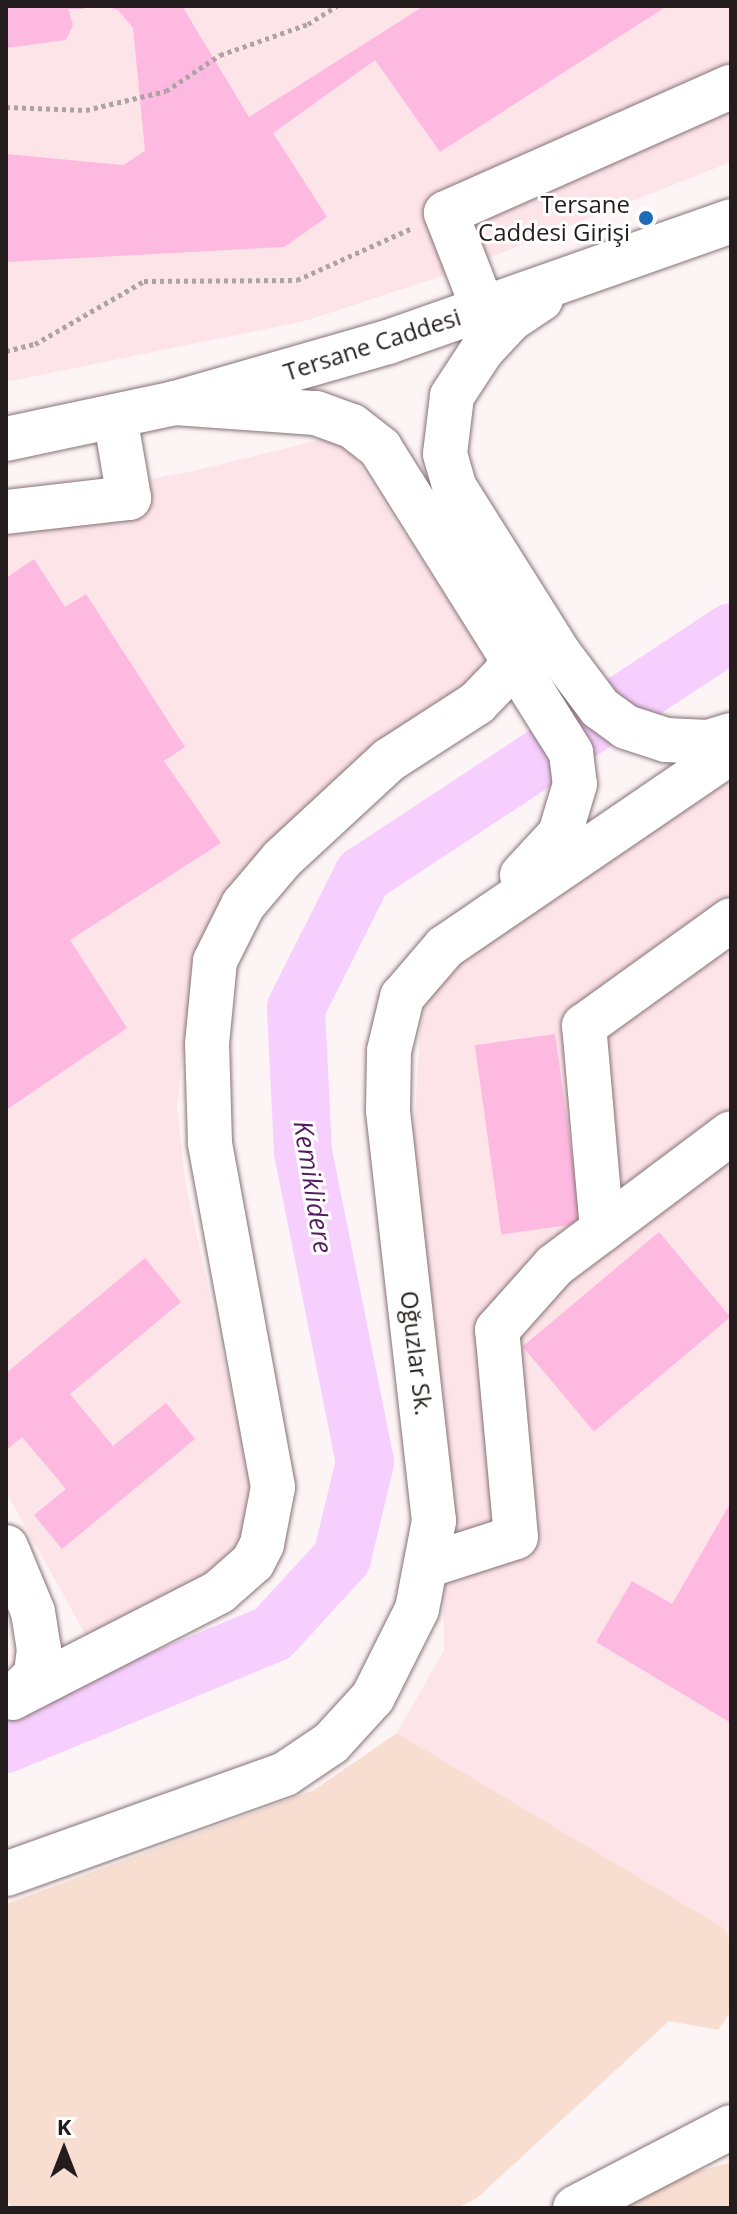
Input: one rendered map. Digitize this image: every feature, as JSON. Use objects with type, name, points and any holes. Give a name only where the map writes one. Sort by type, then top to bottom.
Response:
[{"type":"street","points":[[483,308],[446,213],[731,87]]},
{"type":"street","name":"Tersane Caddesi","points":[[6,439],[175,403],[388,342],[731,221]]},
{"type":"street","points":[[445,947],[560,834],[575,784],[571,753],[455,488],[445,454],[445,422],[465,371],[482,350],[511,319],[576,275]]},
{"type":"street","points":[[175,403],[316,413],[352,426],[380,448],[533,661],[626,727],[688,742],[731,735]]},
{"type":"street","points":[[6,512],[129,498],[115,416]]},
{"type":"street","points":[[10,1699],[219,1592],[253,1562],[262,1544],[273,1487],[210,1143],[207,1044],[215,961],[243,905],[282,859],[389,760],[486,696],[505,674],[533,661]]},
{"type":"street","name":"Oğuzlar Sk.","points":[[6,1874],[259,1785],[318,1754],[373,1697],[417,1609],[429,1565],[434,1491],[387,1078],[402,997],[445,947],[731,752]]},
{"type":"street","points":[[602,1230],[584,1026],[731,920]]},
{"type":"street","points":[[429,1565],[516,1537],[497,1330],[554,1266],[731,1133]]},
{"type":"street","points":[[6,1547],[33,1612],[39,1649],[36,1675],[10,1699]]},
{"type":"street","points":[[575,2208],[731,2127]]},
{"type":"path","points":[[6,107],[86,110],[166,91],[220,55],[308,24],[337,6]]},
{"type":"path","points":[[6,351],[35,344],[144,281],[297,280],[446,213]]},
{"type":"shaded area","points":[[6,6],[731,6],[731,162],[448,274],[305,321],[6,382]]},
{"type":"shaded area","points":[[340,435],[497,676],[193,971],[177,1107],[185,1181],[255,1503],[235,1569],[88,1639],[6,1492],[6,506],[193,471]]},
{"type":"shaded area","points":[[731,757],[731,1942],[724,1928],[397,1733],[444,1650],[443,1578],[456,1524],[411,1181],[420,1032],[431,972]]},
{"type":"shaded area","points":[[397,1733],[724,1928],[731,1942],[731,2011],[718,2030],[669,2021],[477,2198],[457,2208],[12,2208],[6,2199],[6,1904],[314,1790]]},
{"type":"shaded area","points":[[731,2162],[731,2208],[607,2208],[648,2186]]},
{"type":"building","points":[[6,6],[84,6],[84,9],[68,9],[73,25],[66,40],[6,48]]},
{"type":"building","points":[[104,6],[182,6],[249,117],[424,6],[667,6],[440,152],[375,60],[273,133],[327,217],[284,247],[6,262],[6,154],[123,165],[145,151],[133,28],[118,10]]},
{"type":"building","points":[[34,559],[65,607],[86,594],[185,747],[164,761],[221,843],[70,940],[127,1028],[6,1110],[6,578]]},
{"type":"building","points":[[555,1034],[582,1223],[501,1234],[475,1045]]},
{"type":"building","points":[[659,1232],[730,1317],[594,1431],[523,1346]]},
{"type":"building","points":[[145,1258],[181,1302],[70,1394],[113,1446],[166,1403],[195,1439],[62,1549],[34,1515],[66,1489],[22,1437],[6,1450],[6,1373]]},
{"type":"building","points":[[731,1502],[731,1723],[596,1642],[632,1581],[672,1604]]},
{"type":"waterway","name":"Kemiklidere","points":[[6,1744],[272,1634],[342,1558],[365,1462],[303,1152],[296,1008],[363,875],[731,632]]},
{"type":"place","name":"Tersane Caddesi Girişi","points":[[646,218]]}]
